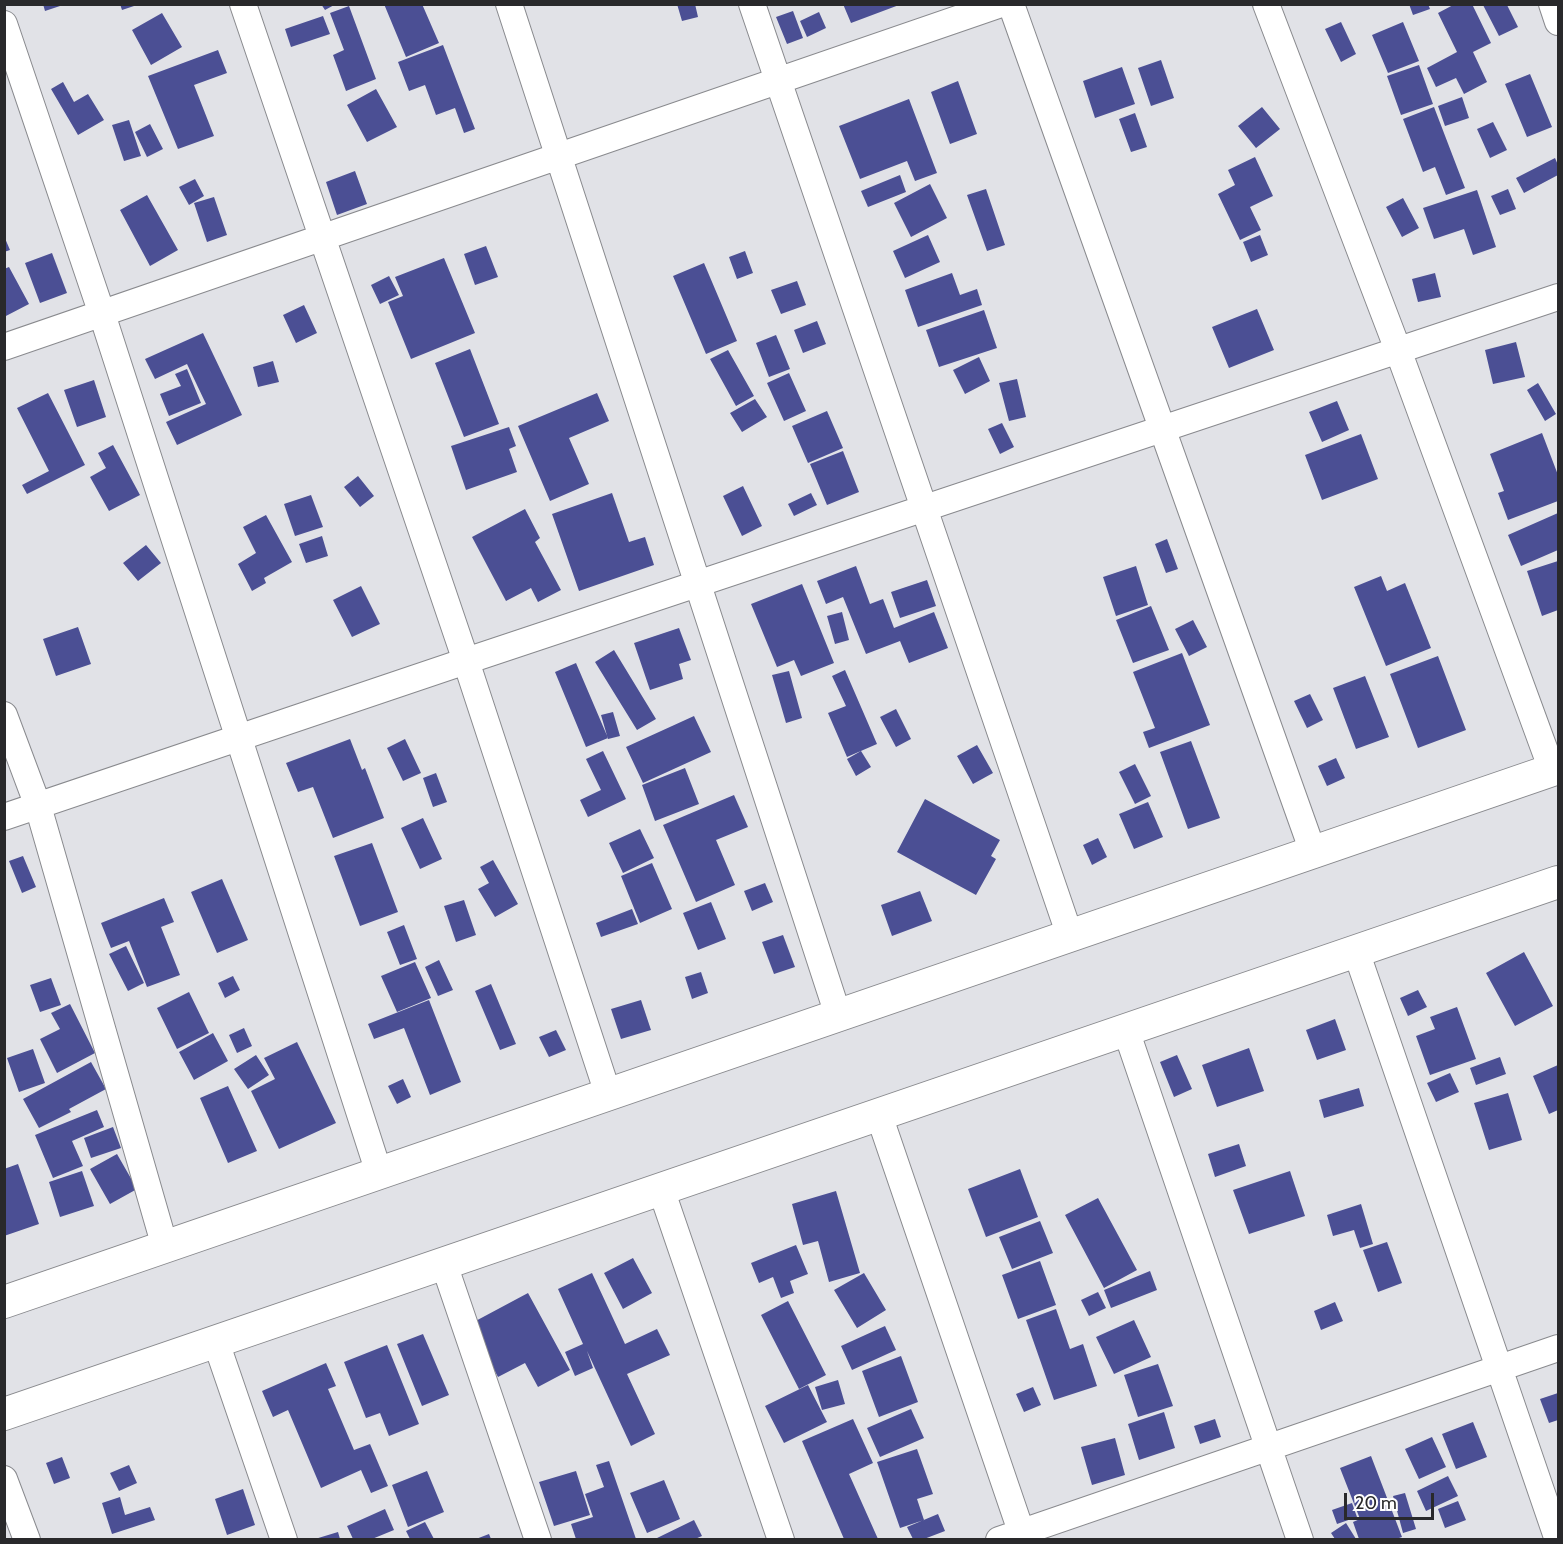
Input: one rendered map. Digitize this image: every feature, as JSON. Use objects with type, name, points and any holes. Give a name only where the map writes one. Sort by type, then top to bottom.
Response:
[{"type":"street","points":[[243,4],[466,661],[608,1094]]},
{"type":"street","points":[[508,4],[838,1015]]},
{"type":"street","points":[[752,4],[1070,936]]},
{"type":"street","points":[[4,347],[1001,4]]},
{"type":"street","points":[[1011,4],[1313,852]]},
{"type":"street","points":[[4,1302],[1555,769],[1266,4]]},
{"type":"street","points":[[1552,4],[1558,22]]},
{"type":"street","points":[[4,24],[102,314],[379,1173]]},
{"type":"street","points":[[4,817],[1558,297]]},
{"type":"street","points":[[4,716],[38,806],[165,1247]]},
{"type":"street","points":[[4,1414],[1558,882]]},
{"type":"street","points":[[1356,951],[1558,1539]]},
{"type":"street","points":[[1126,1030],[1300,1539]]},
{"type":"street","points":[[879,1115],[1015,1537],[1268,1447],[1558,1348]]},
{"type":"street","points":[[661,1189],[781,1539]]},
{"type":"street","points":[[444,1264],[538,1539]]},
{"type":"street","points":[[216,1342],[284,1539]]},
{"type":"street","points":[[4,1479],[27,1539]]},
{"type":"building","points":[[43,4],[63,4],[63,5],[45,11]]},
{"type":"building","points":[[120,4],[137,4],[137,5],[122,10]]},
{"type":"building","points":[[321,4],[336,4],[325,10]]},
{"type":"building","points":[[384,4],[422,4],[439,43],[406,57]]},
{"type":"building","points":[[677,4],[695,4],[698,17],[682,21]]},
{"type":"building","points":[[843,4],[899,4],[899,5],[851,23]]},
{"type":"building","points":[[1409,4],[1428,4],[1430,9],[1413,15]]},
{"type":"building","points":[[1455,4],[1472,4],[1491,43],[1473,52],[1487,82],[1464,94],[1456,78],[1436,87],[1427,68],[1457,52],[1438,13]]},
{"type":"building","points":[[1483,5],[1507,5],[1518,27],[1499,36]]},
{"type":"building","points":[[349,6],[376,79],[346,91],[333,55],[344,50],[330,13]]},
{"type":"building","points":[[793,11],[803,38],[787,44],[776,17]]},
{"type":"building","points":[[819,12],[826,28],[807,37],[800,21]]},
{"type":"building","points":[[162,13],[182,47],[151,65],[132,30]]},
{"type":"building","points":[[323,16],[330,34],[291,47],[285,29]]},
{"type":"building","points":[[1341,22],[1356,54],[1341,62],[1325,29]]},
{"type":"building","points":[[1403,22],[1419,61],[1388,73],[1372,35]]},
{"type":"building","points":[[443,45],[475,129],[464,133],[455,108],[436,115],[425,85],[409,91],[398,62]]},
{"type":"building","points":[[218,50],[227,73],[194,85],[214,136],[178,149],[148,76]]},
{"type":"building","points":[[1161,60],[1174,98],[1151,106],[1138,68]]},
{"type":"building","points":[[1419,65],[1433,104],[1401,115],[1387,76]]},
{"type":"building","points":[[1122,67],[1135,104],[1095,118],[1083,81]]},
{"type":"building","points":[[1530,74],[1552,127],[1527,137],[1505,84]]},
{"type":"building","points":[[958,81],[977,134],[950,144],[931,92]]},
{"type":"building","points":[[63,82],[74,102],[88,94],[104,120],[78,135],[51,89]]},
{"type":"building","points":[[376,89],[397,127],[367,142],[347,105]]},
{"type":"building","points":[[1462,97],[1469,118],[1445,126],[1438,106]]},
{"type":"building","points":[[909,99],[937,173],[915,181],[907,161],[860,179],[839,126]]},
{"type":"building","points":[[1262,107],[1280,129],[1256,148],[1238,126]]},
{"type":"building","points":[[1434,107],[1465,188],[1446,195],[1435,167],[1423,172],[1403,119]]},
{"type":"building","points":[[1135,113],[1147,147],[1131,152],[1119,119]]},
{"type":"building","points":[[129,120],[141,156],[124,161],[112,125]]},
{"type":"building","points":[[1493,122],[1507,150],[1490,158],[1477,129]]},
{"type":"building","points":[[150,124],[163,149],[147,157],[135,132]]},
{"type":"building","points":[[1255,157],[1273,196],[1250,207],[1261,230],[1240,240],[1218,194],[1235,185],[1228,170]]},
{"type":"building","points":[[1555,158],[1558,175],[1524,193],[1516,178]]},
{"type":"building","points":[[355,171],[367,204],[337,215],[326,182]]},
{"type":"building","points":[[900,175],[906,192],[868,207],[861,191]]},
{"type":"building","points":[[195,179],[204,196],[189,205],[179,187]]},
{"type":"building","points":[[930,184],[947,218],[911,237],[894,203]]},
{"type":"building","points":[[986,189],[1005,245],[987,251],[967,195]]},
{"type":"building","points":[[1508,189],[1516,209],[1500,215],[1491,196]]},
{"type":"building","points":[[1477,190],[1496,247],[1473,255],[1464,229],[1434,239],[1423,208]]},
{"type":"building","points":[[147,195],[178,250],[150,266],[120,210]]},
{"type":"building","points":[[214,197],[227,235],[207,242],[194,203]]},
{"type":"building","points":[[1403,198],[1419,228],[1402,237],[1386,207]]},
{"type":"building","points":[[928,235],[940,262],[905,278],[893,251]]},
{"type":"building","points":[[1260,235],[1268,255],[1251,262],[1243,242]]},
{"type":"building","points":[[4,236],[10,250],[4,252]]},
{"type":"building","points":[[486,246],[498,277],[475,285],[464,254]]},
{"type":"building","points":[[745,251],[753,273],[737,279],[729,257]]},
{"type":"building","points":[[52,253],[67,293],[40,303],[25,263]]},
{"type":"building","points":[[444,258],[475,333],[411,359],[388,302],[403,296],[395,277]]},
{"type":"building","points":[[704,263],[737,341],[706,354],[673,276]]},
{"type":"building","points":[[9,267],[29,304],[4,317],[4,269]]},
{"type":"building","points":[[952,273],[960,295],[977,289],[982,305],[918,327],[905,290]]},
{"type":"building","points":[[1435,273],[1441,297],[1418,302],[1412,279]]},
{"type":"building","points":[[389,276],[399,295],[380,304],[371,285]]},
{"type":"building","points":[[797,281],[806,305],[781,314],[771,290]]},
{"type":"building","points":[[304,305],[317,333],[296,343],[283,315]]},
{"type":"building","points":[[1257,309],[1274,350],[1229,368],[1212,327]]},
{"type":"building","points":[[984,310],[997,348],[939,367],[926,330]]},
{"type":"building","points":[[817,321],[826,344],[803,353],[794,330]]},
{"type":"building","points":[[203,333],[242,415],[177,445],[166,422],[206,404],[187,364],[155,379],[145,359]]},
{"type":"building","points":[[776,335],[790,369],[769,377],[756,343]]},
{"type":"building","points":[[1516,342],[1525,377],[1493,384],[1485,350]]},
{"type":"building","points":[[470,349],[499,424],[464,437],[435,363]]},
{"type":"building","points":[[728,350],[754,396],[736,406],[710,359]]},
{"type":"building","points":[[979,357],[990,381],[965,394],[953,370]]},
{"type":"building","points":[[273,361],[279,382],[258,387],[253,367]]},
{"type":"building","points":[[187,369],[201,403],[169,416],[160,394],[181,386],[175,374]]},
{"type":"building","points":[[789,373],[806,411],[784,421],[767,383]]},
{"type":"building","points":[[1017,379],[1026,417],[1009,421],[999,383]]},
{"type":"building","points":[[94,380],[106,417],[77,427],[64,390]]},
{"type":"building","points":[[1538,383],[1556,414],[1545,421],[1527,390]]},
{"type":"building","points":[[48,393],[85,465],[27,494],[22,485],[49,471],[17,408]]},
{"type":"building","points":[[597,393],[609,421],[569,438],[589,484],[550,501],[518,426]]},
{"type":"building","points":[[755,399],[767,417],[742,432],[730,413]]},
{"type":"building","points":[[1337,401],[1349,430],[1322,442],[1309,412]]},
{"type":"building","points":[[827,411],[843,448],[808,463],[792,426]]},
{"type":"building","points":[[1002,423],[1014,447],[1000,454],[988,429]]},
{"type":"building","points":[[509,427],[516,446],[509,449],[517,472],[466,490],[451,446]]},
{"type":"building","points":[[1542,433],[1558,475],[1558,501],[1508,520],[1498,493],[1504,491],[1490,454]]},
{"type":"building","points":[[1361,434],[1378,479],[1322,500],[1305,455]]},
{"type":"building","points":[[113,445],[140,495],[109,511],[90,477],[106,468],[98,453]]},
{"type":"building","points":[[843,451],[859,492],[827,505],[810,464]]},
{"type":"building","points":[[358,476],[374,496],[360,507],[344,487]]},
{"type":"building","points":[[743,486],[762,526],[742,536],[723,496]]},
{"type":"building","points":[[612,493],[629,542],[645,537],[654,565],[579,591],[552,514]]},
{"type":"building","points":[[811,493],[817,505],[794,516],[788,504]]},
{"type":"building","points":[[311,495],[323,527],[295,536],[284,504]]},
{"type":"building","points":[[525,509],[540,538],[535,542],[561,590],[538,602],[531,588],[506,601],[472,537]]},
{"type":"building","points":[[1558,513],[1558,550],[1521,566],[1508,535]]},
{"type":"building","points":[[266,515],[292,562],[264,578],[266,583],[252,591],[238,564],[256,553],[243,527]]},
{"type":"building","points":[[322,536],[328,556],[306,563],[299,544]]},
{"type":"building","points":[[1167,539],[1178,569],[1166,573],[1155,544]]},
{"type":"building","points":[[146,545],[161,563],[138,581],[123,563]]},
{"type":"building","points":[[1558,561],[1558,610],[1542,616],[1527,571]]},
{"type":"building","points":[[856,566],[870,604],[883,599],[894,628],[934,612],[948,648],[909,663],[900,641],[866,654],[843,597],[826,604],[817,581]]},
{"type":"building","points":[[1136,566],[1148,605],[1116,616],[1103,577]]},
{"type":"building","points":[[1381,576],[1387,591],[1405,583],[1431,648],[1386,666],[1354,587]]},
{"type":"building","points":[[927,580],[936,606],[900,618],[891,592]]},
{"type":"building","points":[[802,584],[834,663],[801,676],[794,660],[777,667],[751,604]]},
{"type":"building","points":[[361,586],[380,624],[352,637],[333,600]]},
{"type":"building","points":[[1151,606],[1169,650],[1133,663],[1116,620]]},
{"type":"building","points":[[842,612],[849,640],[835,644],[827,616]]},
{"type":"building","points":[[1193,620],[1207,647],[1189,656],[1175,629]]},
{"type":"building","points":[[78,627],[91,664],[56,676],[43,639]]},
{"type":"building","points":[[679,628],[691,660],[679,664],[683,679],[650,690],[634,643]]},
{"type":"building","points":[[614,650],[656,719],[637,730],[595,662]]},
{"type":"building","points":[[1182,653],[1210,725],[1149,748],[1143,732],[1155,728],[1133,672]]},
{"type":"building","points":[[1438,656],[1466,730],[1418,748],[1390,674]]},
{"type":"building","points":[[576,663],[608,738],[586,747],[555,672]]},
{"type":"building","points":[[845,670],[877,744],[847,757],[828,713],[846,706],[832,676]]},
{"type":"building","points":[[789,671],[802,718],[786,723],[772,675]]},
{"type":"building","points":[[1365,676],[1389,737],[1356,749],[1333,688]]},
{"type":"building","points":[[1310,694],[1323,720],[1307,728],[1294,701]]},
{"type":"building","points":[[896,709],[911,739],[896,747],[880,717]]},
{"type":"building","points":[[613,712],[620,736],[608,739],[601,715]]},
{"type":"building","points":[[694,716],[711,752],[643,783],[626,747]]},
{"type":"building","points":[[350,739],[362,770],[365,768],[384,818],[333,838],[313,787],[298,792],[286,763]]},
{"type":"building","points":[[405,739],[421,773],[403,781],[387,748]]},
{"type":"building","points":[[1191,741],[1220,818],[1188,829],[1160,752]]},
{"type":"building","points":[[977,745],[993,773],[973,784],[957,756]]},
{"type":"building","points":[[603,751],[626,799],[588,817],[580,800],[601,790],[586,759]]},
{"type":"building","points":[[861,751],[871,767],[856,776],[847,759]]},
{"type":"building","points":[[1336,758],[1345,778],[1327,786],[1318,766]]},
{"type":"building","points":[[1135,764],[1151,796],[1135,804],[1119,772]]},
{"type":"building","points":[[685,768],[699,804],[655,821],[642,785]]},
{"type":"building","points":[[436,773],[447,802],[433,807],[423,778]]},
{"type":"building","points":[[734,795],[748,827],[716,840],[735,885],[696,902],[663,825]]},
{"type":"building","points":[[925,799],[1000,840],[991,856],[996,859],[976,895],[897,852]]},
{"type":"building","points":[[1148,802],[1163,837],[1134,849],[1119,814]]},
{"type":"building","points":[[423,818],[442,859],[420,869],[401,828]]},
{"type":"building","points":[[640,829],[654,858],[623,873],[609,843]]},
{"type":"building","points":[[1098,838],[1107,857],[1092,865],[1083,845]]},
{"type":"building","points":[[372,843],[398,912],[360,926],[334,856]]},
{"type":"building","points":[[23,856],[36,887],[22,893],[9,861]]},
{"type":"building","points":[[493,860],[518,904],[495,917],[478,889],[489,883],[480,867]]},
{"type":"building","points":[[652,863],[672,909],[640,923],[621,876]]},
{"type":"building","points":[[222,879],[248,940],[217,953],[191,892]]},
{"type":"building","points":[[765,883],[773,902],[752,911],[744,891]]},
{"type":"building","points":[[920,891],[932,921],[892,936],[881,905]]},
{"type":"building","points":[[164,898],[174,922],[161,927],[180,975],[147,987],[129,941],[111,948],[101,923]]},
{"type":"building","points":[[464,900],[476,935],[456,942],[444,906]]},
{"type":"building","points":[[711,902],[726,939],[698,950],[683,913]]},
{"type":"building","points":[[632,909],[638,924],[601,937],[596,923]]},
{"type":"building","points":[[404,925],[417,959],[400,965],[387,932]]},
{"type":"building","points":[[783,935],[795,967],[774,974],[762,942]]},
{"type":"building","points":[[126,946],[144,983],[128,991],[109,954]]},
{"type":"building","points":[[1524,952],[1553,1006],[1515,1026],[1486,973]]},
{"type":"building","points":[[439,960],[453,990],[438,996],[425,967]]},
{"type":"building","points":[[415,962],[431,998],[397,1012],[381,976]]},
{"type":"building","points":[[701,972],[708,993],[692,999],[685,977]]},
{"type":"building","points":[[233,976],[240,990],[225,998],[218,983]]},
{"type":"building","points":[[51,978],[61,1005],[40,1012],[30,985]]},
{"type":"building","points":[[491,984],[516,1044],[500,1050],[475,991]]},
{"type":"building","points":[[1418,990],[1427,1007],[1408,1016],[1400,998]]},
{"type":"building","points":[[189,992],[209,1033],[177,1049],[157,1008]]},
{"type":"building","points":[[429,1000],[461,1082],[430,1095],[404,1028],[374,1039],[368,1024]]},
{"type":"building","points":[[641,1000],[651,1030],[621,1039],[611,1009]]},
{"type":"building","points":[[70,1004],[95,1053],[57,1073],[40,1039],[60,1029],[51,1013]]},
{"type":"building","points":[[1457,1007],[1476,1059],[1430,1075],[1416,1036],[1435,1029],[1430,1017]]},
{"type":"building","points":[[1335,1019],[1346,1050],[1317,1060],[1306,1030]]},
{"type":"building","points":[[244,1028],[252,1046],[237,1053],[229,1035]]},
{"type":"building","points":[[556,1030],[566,1050],[549,1057],[539,1037]]},
{"type":"building","points":[[213,1033],[228,1061],[194,1080],[179,1052]]},
{"type":"building","points":[[297,1042],[336,1123],[279,1149],[251,1091],[275,1079],[264,1058]]},
{"type":"building","points":[[1249,1048],[1264,1091],[1217,1107],[1202,1065]]},
{"type":"building","points":[[33,1049],[45,1083],[19,1092],[7,1058]]},
{"type":"building","points":[[256,1055],[269,1075],[248,1089],[234,1069]]},
{"type":"building","points":[[1177,1055],[1192,1089],[1174,1097],[1160,1062]]},
{"type":"building","points":[[1500,1057],[1506,1074],[1476,1085],[1470,1068]]},
{"type":"building","points":[[91,1062],[106,1089],[69,1109],[71,1112],[39,1128],[23,1099]]},
{"type":"building","points":[[1558,1065],[1558,1110],[1549,1114],[1533,1076]]},
{"type":"building","points":[[1450,1073],[1459,1092],[1436,1102],[1427,1083]]},
{"type":"building","points":[[403,1079],[411,1097],[397,1104],[388,1086]]},
{"type":"building","points":[[228,1086],[257,1151],[228,1163],[200,1098]]},
{"type":"building","points":[[1359,1088],[1364,1106],[1324,1118],[1319,1100]]},
{"type":"building","points":[[1508,1093],[1522,1140],[1489,1150],[1474,1103]]},
{"type":"building","points":[[97,1110],[104,1127],[72,1141],[83,1166],[53,1178],[35,1135]]},
{"type":"building","points":[[113,1127],[121,1148],[91,1158],[84,1138]]},
{"type":"building","points":[[1239,1144],[1246,1166],[1215,1177],[1208,1154]]},
{"type":"building","points":[[117,1154],[137,1189],[110,1204],[90,1169]]},
{"type":"building","points":[[18,1164],[39,1224],[4,1236],[4,1169]]},
{"type":"building","points":[[1020,1169],[1038,1217],[986,1237],[968,1189]]},
{"type":"building","points":[[82,1171],[94,1206],[60,1217],[49,1182]]},
{"type":"building","points":[[1290,1171],[1305,1216],[1249,1234],[1233,1190]]},
{"type":"building","points":[[836,1191],[860,1273],[829,1282],[818,1241],[803,1245],[792,1204]]},
{"type":"building","points":[[1098,1198],[1137,1270],[1104,1288],[1065,1215]]},
{"type":"building","points":[[1361,1204],[1373,1244],[1360,1248],[1354,1230],[1333,1236],[1327,1215]]},
{"type":"building","points":[[1040,1221],[1053,1253],[1012,1269],[999,1237]]},
{"type":"building","points":[[1387,1242],[1402,1283],[1378,1292],[1363,1250]]},
{"type":"building","points":[[796,1245],[808,1274],[790,1281],[794,1293],[781,1298],[773,1277],[759,1283],[751,1263]]},
{"type":"building","points":[[633,1258],[652,1293],[623,1309],[604,1273]]},
{"type":"building","points":[[1040,1261],[1056,1305],[1018,1319],[1002,1275]]},
{"type":"building","points":[[1150,1271],[1157,1290],[1111,1308],[1104,1290]]},
{"type":"building","points":[[592,1273],[625,1344],[657,1329],[670,1355],[627,1374],[655,1434],[631,1446],[587,1351],[593,1368],[575,1376],[565,1352],[583,1344],[558,1289]]},
{"type":"building","points":[[864,1273],[886,1310],[857,1328],[834,1290]]},
{"type":"building","points":[[1098,1292],[1106,1308],[1089,1316],[1081,1300]]},
{"type":"building","points":[[528,1293],[570,1370],[538,1387],[525,1363],[498,1377],[470,1324]]},
{"type":"building","points":[[788,1301],[826,1375],[799,1389],[761,1315]]},
{"type":"building","points":[[1335,1302],[1343,1321],[1321,1330],[1314,1311]]},
{"type":"building","points":[[1056,1309],[1070,1349],[1083,1344],[1097,1386],[1054,1400],[1026,1320]]},
{"type":"building","points":[[1134,1320],[1151,1357],[1114,1374],[1096,1337]]},
{"type":"building","points":[[885,1326],[896,1350],[852,1370],[841,1346]]},
{"type":"building","points":[[423,1334],[449,1395],[422,1406],[397,1344]]},
{"type":"building","points":[[387,1345],[419,1424],[389,1436],[380,1413],[366,1418],[344,1362]]},
{"type":"building","points":[[901,1356],[918,1402],[879,1417],[862,1371]]},
{"type":"building","points":[[326,1363],[336,1386],[328,1389],[354,1450],[370,1444],[388,1486],[371,1493],[361,1470],[321,1488],[288,1410],[273,1417],[262,1391]]},
{"type":"building","points":[[1158,1364],[1173,1406],[1138,1417],[1124,1375]]},
{"type":"building","points":[[838,1380],[845,1404],[822,1410],[815,1387]]},
{"type":"building","points":[[808,1385],[827,1422],[784,1443],[765,1406]]},
{"type":"building","points":[[1033,1387],[1041,1405],[1024,1412],[1016,1394]]},
{"type":"building","points":[[1558,1393],[1558,1420],[1549,1423],[1540,1399]]},
{"type":"building","points":[[911,1409],[924,1438],[880,1457],[867,1428]]},
{"type":"building","points":[[1164,1412],[1175,1448],[1139,1460],[1128,1424]]},
{"type":"building","points":[[853,1419],[873,1463],[849,1474],[878,1539],[844,1539],[802,1441]]},
{"type":"building","points":[[1215,1419],[1221,1437],[1200,1444],[1194,1426]]},
{"type":"building","points":[[1473,1422],[1487,1457],[1456,1469],[1442,1434]]},
{"type":"building","points":[[1432,1437],[1446,1467],[1419,1479],[1405,1449]]},
{"type":"building","points":[[1115,1438],[1125,1475],[1092,1485],[1081,1447]]},
{"type":"building","points":[[917,1449],[933,1494],[917,1499],[924,1520],[900,1528],[877,1462]]},
{"type":"building","points":[[1371,1456],[1402,1537],[1359,1539],[1353,1522],[1360,1519],[1340,1468]]},
{"type":"building","points":[[62,1457],[70,1478],[54,1484],[46,1463]]},
{"type":"building","points":[[609,1461],[636,1539],[576,1539],[571,1524],[593,1517],[585,1494],[604,1487],[596,1465]]},
{"type":"building","points":[[129,1465],[137,1483],[119,1491],[110,1473]]},
{"type":"building","points":[[427,1471],[444,1512],[408,1527],[392,1485]]},
{"type":"building","points":[[576,1471],[590,1515],[554,1526],[539,1482]]},
{"type":"building","points":[[1448,1476],[1458,1496],[1426,1511],[1417,1491]]},
{"type":"building","points":[[664,1480],[680,1519],[647,1533],[630,1493]]},
{"type":"building","points":[[243,1489],[255,1525],[227,1535],[215,1499]]},
{"type":"building","points":[[1405,1493],[1416,1529],[1403,1533],[1393,1496]]},
{"type":"building","points":[[120,1497],[125,1515],[150,1507],[155,1520],[112,1534],[102,1503]]},
{"type":"building","points":[[1458,1501],[1466,1520],[1445,1528],[1438,1509]]},
{"type":"building","points":[[1352,1503],[1357,1517],[1337,1524],[1332,1510]]},
{"type":"building","points":[[385,1509],[394,1530],[372,1539],[353,1539],[347,1526]]},
{"type":"building","points":[[938,1514],[945,1531],[924,1539],[913,1539],[907,1527]]},
{"type":"building","points":[[694,1520],[702,1536],[695,1539],[655,1539]]},
{"type":"building","points":[[425,1522],[434,1539],[410,1539],[406,1531]]},
{"type":"building","points":[[1346,1523],[1356,1539],[1335,1539],[1331,1533]]},
{"type":"building","points":[[338,1532],[340,1539],[315,1539]]},
{"type":"building","points":[[489,1534],[491,1539],[476,1539]]}]
